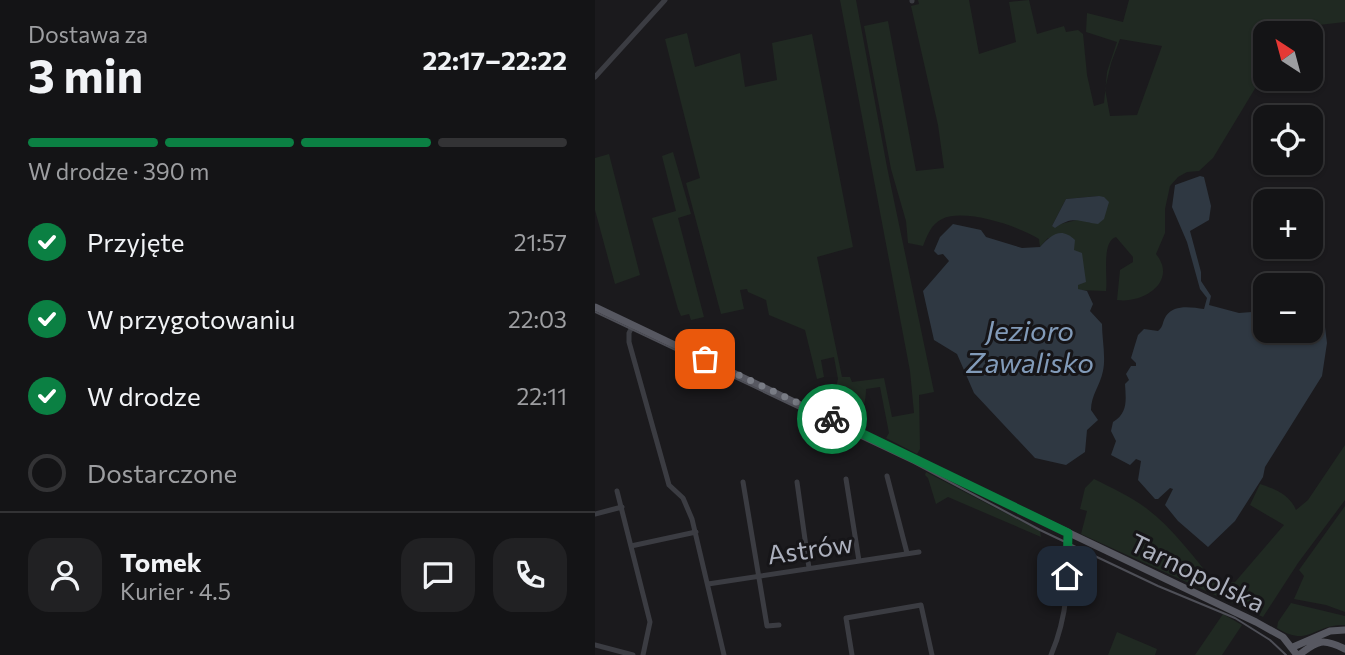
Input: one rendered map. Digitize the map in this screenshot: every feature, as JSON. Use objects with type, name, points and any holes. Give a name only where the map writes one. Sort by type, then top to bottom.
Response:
[{"type":"main road","name":"Tarnopolska","points":[[595,307],[1255,622],[1294,650]]},
{"type":"main road","points":[[1294,650],[1330,631],[1345,630]]},
{"type":"main road","points":[[1294,650],[1323,641],[1345,649]]},
{"type":"street","points":[[595,77],[665,0]]},
{"type":"street","points":[[633,325],[629,342],[669,485],[686,504],[696,532],[724,655]]},
{"type":"street","points":[[887,476],[907,553]]},
{"type":"street","points":[[846,479],[859,561]]},
{"type":"street","points":[[743,482],[767,626],[779,625]]},
{"type":"street","points":[[797,482],[809,568]]},
{"type":"street","points":[[617,491],[650,624],[642,655]]},
{"type":"street","points":[[595,514],[622,508]]},
{"type":"street","points":[[631,546],[696,532]]},
{"type":"street","points":[[1051,655],[1066,607],[1068,533]]},
{"type":"street","name":"Astrów","points":[[708,584],[919,552]]},
{"type":"street","points":[[852,655],[846,618],[921,606],[932,655]]},
{"type":"street","points":[[595,645],[633,655]]},
{"type":"shaded area","points":[[840,0],[856,0],[887,167],[934,392],[919,395],[920,449],[917,454],[886,438],[889,433],[880,387],[866,389],[863,407],[853,423],[843,417],[836,387],[838,379],[834,357],[821,360],[824,377],[817,379],[805,330],[769,315],[766,300],[747,289],[740,290],[744,309],[721,314],[686,183],[700,178],[665,39],[687,33],[695,67],[740,53],[745,87],[777,80],[772,43],[812,34],[853,247],[817,257],[842,377],[850,377],[852,382],[884,378],[892,417],[914,413],[910,371]]},
{"type":"shaded area","points":[[918,0],[969,0],[979,54],[1016,42],[1009,2],[1029,0],[1037,34],[1064,26],[1066,32],[1078,30],[1083,34],[1087,75],[1094,106],[1104,103],[1105,90],[1110,116],[1137,115],[1162,46],[1120,39],[1106,86],[1107,72],[1117,42],[1086,32],[1087,13],[1123,22],[1129,0],[1345,0],[1345,22],[1323,24],[1323,21],[1253,21],[1254,91],[1213,158],[1199,171],[1187,172],[1170,186],[1165,209],[1165,233],[1156,254],[1162,264],[1163,273],[1155,289],[1138,298],[1117,300],[1120,270],[1133,262],[1133,257],[1116,237],[1108,245],[1106,291],[1078,290],[1074,251],[1048,238],[1040,247],[1039,239],[991,220],[952,216],[935,224],[923,246],[908,243],[906,221],[891,169],[864,26],[888,21],[916,171],[944,168],[938,125],[911,6],[919,4]],"holes":[[[1099,196],[1091,223],[1081,219],[1052,226],[1066,199]]]},
{"type":"shaded area","points":[[673,152],[691,214],[678,218],[704,317],[691,320],[689,314],[681,316],[678,309],[652,218],[676,211],[662,156]]},
{"type":"shaded area","points":[[609,154],[640,275],[615,284],[595,210],[595,158]]},
{"type":"shaded area","points":[[1345,445],[1345,500],[1298,563],[1263,617],[1081,534],[1087,511],[1080,509],[1085,488],[1094,479],[1134,500],[1156,516],[1216,584],[1235,582],[1284,525],[1250,505],[1260,484],[1286,496],[1296,510],[1308,500]]},
{"type":"shaded area","points":[[926,472],[1040,531],[1041,537],[948,497],[936,504]]},
{"type":"shaded area","points":[[1345,506],[1345,612],[1294,599],[1304,576],[1299,570]]},
{"type":"shaded area","points":[[1291,603],[1345,616],[1345,625],[1325,628],[1304,636],[1288,634],[1277,628]]},
{"type":"shaded area","points":[[1223,614],[1242,625],[1222,655],[1195,655]]},
{"type":"shaded area","points":[[1117,632],[1157,649],[1155,655],[1108,655]]},
{"type":"water","points":[[1204,177],[1211,206],[1209,220],[1190,231],[1201,281],[1211,296],[1209,305],[1239,313],[1253,312],[1253,343],[1323,343],[1323,319],[1327,343],[1322,376],[1235,521],[1208,547],[1178,521],[1165,505],[1173,489],[1170,488],[1155,499],[1138,480],[1141,461],[1136,459],[1130,465],[1111,455],[1116,441],[1111,431],[1113,422],[1121,415],[1125,406],[1125,384],[1129,380],[1126,374],[1131,366],[1136,366],[1131,358],[1138,335],[1144,329],[1158,331],[1166,316],[1173,310],[1183,307],[1204,309],[1207,298],[1200,289],[1187,242],[1172,207],[1175,185]]},
{"type":"water","points":[[1099,196],[1109,202],[1104,219],[1098,224],[1072,220],[1055,228],[1052,226],[1066,199]]},
{"type":"water","name":"Jezioro Zawalisko","points":[[953,224],[981,230],[986,237],[1022,248],[1040,247],[1061,233],[1075,240],[1074,250],[1082,253],[1086,282],[1078,285],[1078,289],[1087,291],[1093,304],[1090,311],[1102,324],[1104,366],[1091,405],[1091,410],[1098,420],[1087,430],[1085,452],[1066,465],[1035,458],[974,393],[957,354],[934,340],[923,291],[949,261],[943,254],[938,255],[934,251],[940,237]]},
{"type":"tram line","points":[[595,312],[914,463],[1040,530],[1158,586],[1235,618],[1270,640],[1286,655]]},
{"type":"way so far","points":[[705,359],[832,419]]},
{"type":"route","points":[[832,419],[1068,533],[1067,576]]}]
